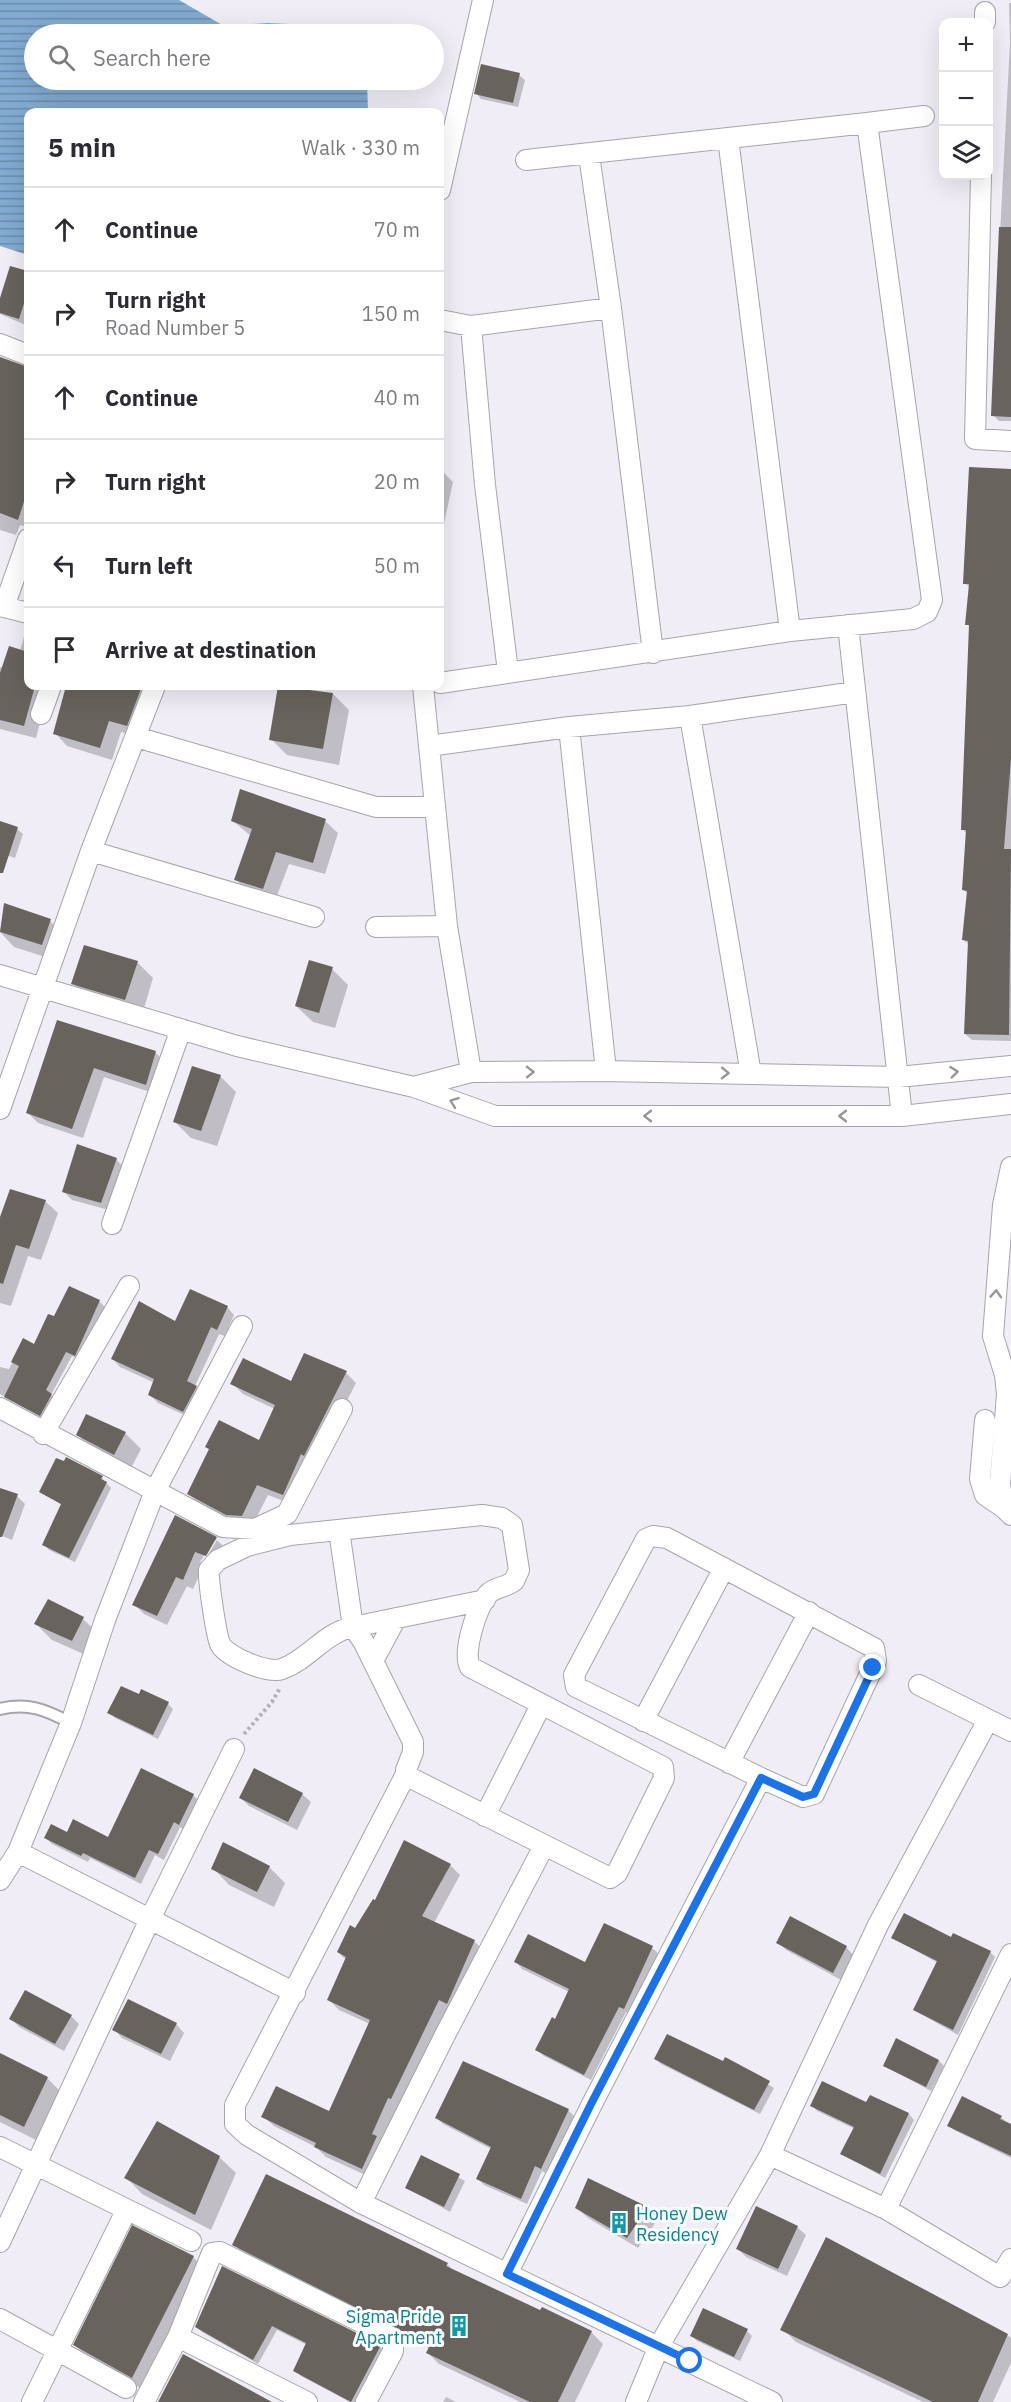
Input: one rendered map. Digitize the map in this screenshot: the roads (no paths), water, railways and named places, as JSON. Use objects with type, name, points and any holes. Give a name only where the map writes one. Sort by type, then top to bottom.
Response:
[{"type":"street","points":[[444,172],[483,0]]},
{"type":"street","points":[[526,160],[589,155],[924,116]]},
{"type":"street","points":[[444,682],[790,631],[913,619],[927,612],[932,600],[867,123]]},
{"type":"street","points":[[728,138],[790,631]]},
{"type":"street","points":[[589,155],[611,308],[653,653]]},
{"type":"street","points":[[981,180],[975,439],[1011,441]]},
{"type":"street","points":[[444,321],[471,326],[611,308]]},
{"type":"street","points":[[471,326],[485,485],[508,672]]},
{"type":"street","points":[[0,344],[24,353]]},
{"type":"street","points":[[24,549],[2,607],[24,612]]},
{"type":"street","points":[[848,625],[902,1116]]},
{"type":"street","points":[[41,714],[50,690]]},
{"type":"street","points":[[0,1109],[91,851],[154,690]]},
{"type":"street","points":[[422,690],[447,926],[471,1072]]},
{"type":"street","points":[[429,746],[569,727],[690,716],[855,692]]},
{"type":"street","points":[[690,716],[751,1074]]},
{"type":"street","points":[[569,727],[606,1071]]},
{"type":"street","points":[[136,737],[376,807],[435,807]]},
{"type":"street","points":[[91,851],[314,917]]},
{"type":"street","points":[[376,927],[447,926]]},
{"type":"street","points":[[0,975],[237,1046],[414,1087],[495,1116],[902,1116],[1011,1104]]},
{"type":"street","points":[[112,1224],[181,1029]]},
{"type":"street","points":[[414,1087],[471,1072],[606,1071],[897,1077],[1011,1066]]},
{"type":"street","points":[[1008,1512],[1000,1484],[1007,1394],[1002,1336],[1003,1205],[1011,1167]]},
{"type":"street","points":[[43,1434],[129,1286]]},
{"type":"street","points":[[0,1880],[18,1851],[71,1723],[105,1620],[155,1491],[242,1326]]},
{"type":"street","points":[[0,1408],[43,1434],[223,1527],[255,1529],[287,1514],[342,1409]]},
{"type":"street","points":[[985,1420],[980,1479],[982,1488],[985,1495],[1008,1512]]},
{"type":"street","points":[[287,1514],[291,1535]]},
{"type":"street","points":[[406,1774],[604,1877],[614,1877],[665,1773],[658,1763],[470,1667],[466,1660],[467,1645],[485,1600],[495,1589],[514,1581],[519,1570],[515,1532],[512,1525],[502,1518],[482,1515],[291,1535],[255,1542],[212,1565],[208,1577],[220,1643],[224,1648],[262,1669],[272,1671],[290,1666],[332,1635],[353,1627],[485,1600]]},
{"type":"street","points":[[339,1530],[353,1627],[373,1661],[414,1747],[406,1774],[235,2106],[235,2124],[247,2135],[362,2203],[772,2402]]},
{"type":"street","points":[[653,1536],[667,1538],[724,1568],[870,1644],[877,1654],[876,1661],[814,1794],[803,1797],[761,1778],[581,1691],[574,1681],[574,1675],[642,1544],[653,1536]]},
{"type":"street","points":[[643,1720],[724,1568]]},
{"type":"street","points":[[729,1762],[809,1612]]},
{"type":"street","points":[[373,1661],[396,1618]]},
{"type":"street","points":[[919,1685],[1011,1731]]},
{"type":"street","points":[[484,1816],[541,1705]]},
{"type":"street","points":[[636,2402],[659,2346],[770,2154],[878,1925],[988,1720]]},
{"type":"street","points":[[0,2242],[150,1919],[234,1749]]},
{"type":"street","points":[[507,2274],[591,2104],[710,1880],[761,1778]]},
{"type":"street","points":[[362,2203],[446,2033],[544,1846]]},
{"type":"street","points":[[18,1851],[295,1993]]},
{"type":"street","points":[[886,2209],[1011,1954]]},
{"type":"street","points":[[0,2147],[191,2241]]},
{"type":"street","points":[[770,2154],[886,2209],[1006,2280],[1011,2259]]},
{"type":"street","points":[[33,2402],[126,2211]]},
{"type":"street","points":[[144,2402],[178,2337],[212,2253],[220,2252],[393,2338],[393,2351],[366,2402]]},
{"type":"street","points":[[0,2319],[126,2388]]},
{"type":"street","points":[[178,2337],[307,2402]]},
{"type":"lane","points":[[0,1709],[17,1705],[41,1708],[71,1723]]},
{"type":"water","points":[[0,0],[179,0],[221,24],[24,24],[24,90],[367,90],[368,108],[24,108],[24,254],[0,246]]},
{"type":"place","name":"Honey Dew Residency","points":[[619,2223]]},
{"type":"place","name":"Sigma Pride Apartment","points":[[459,2326]]}]
